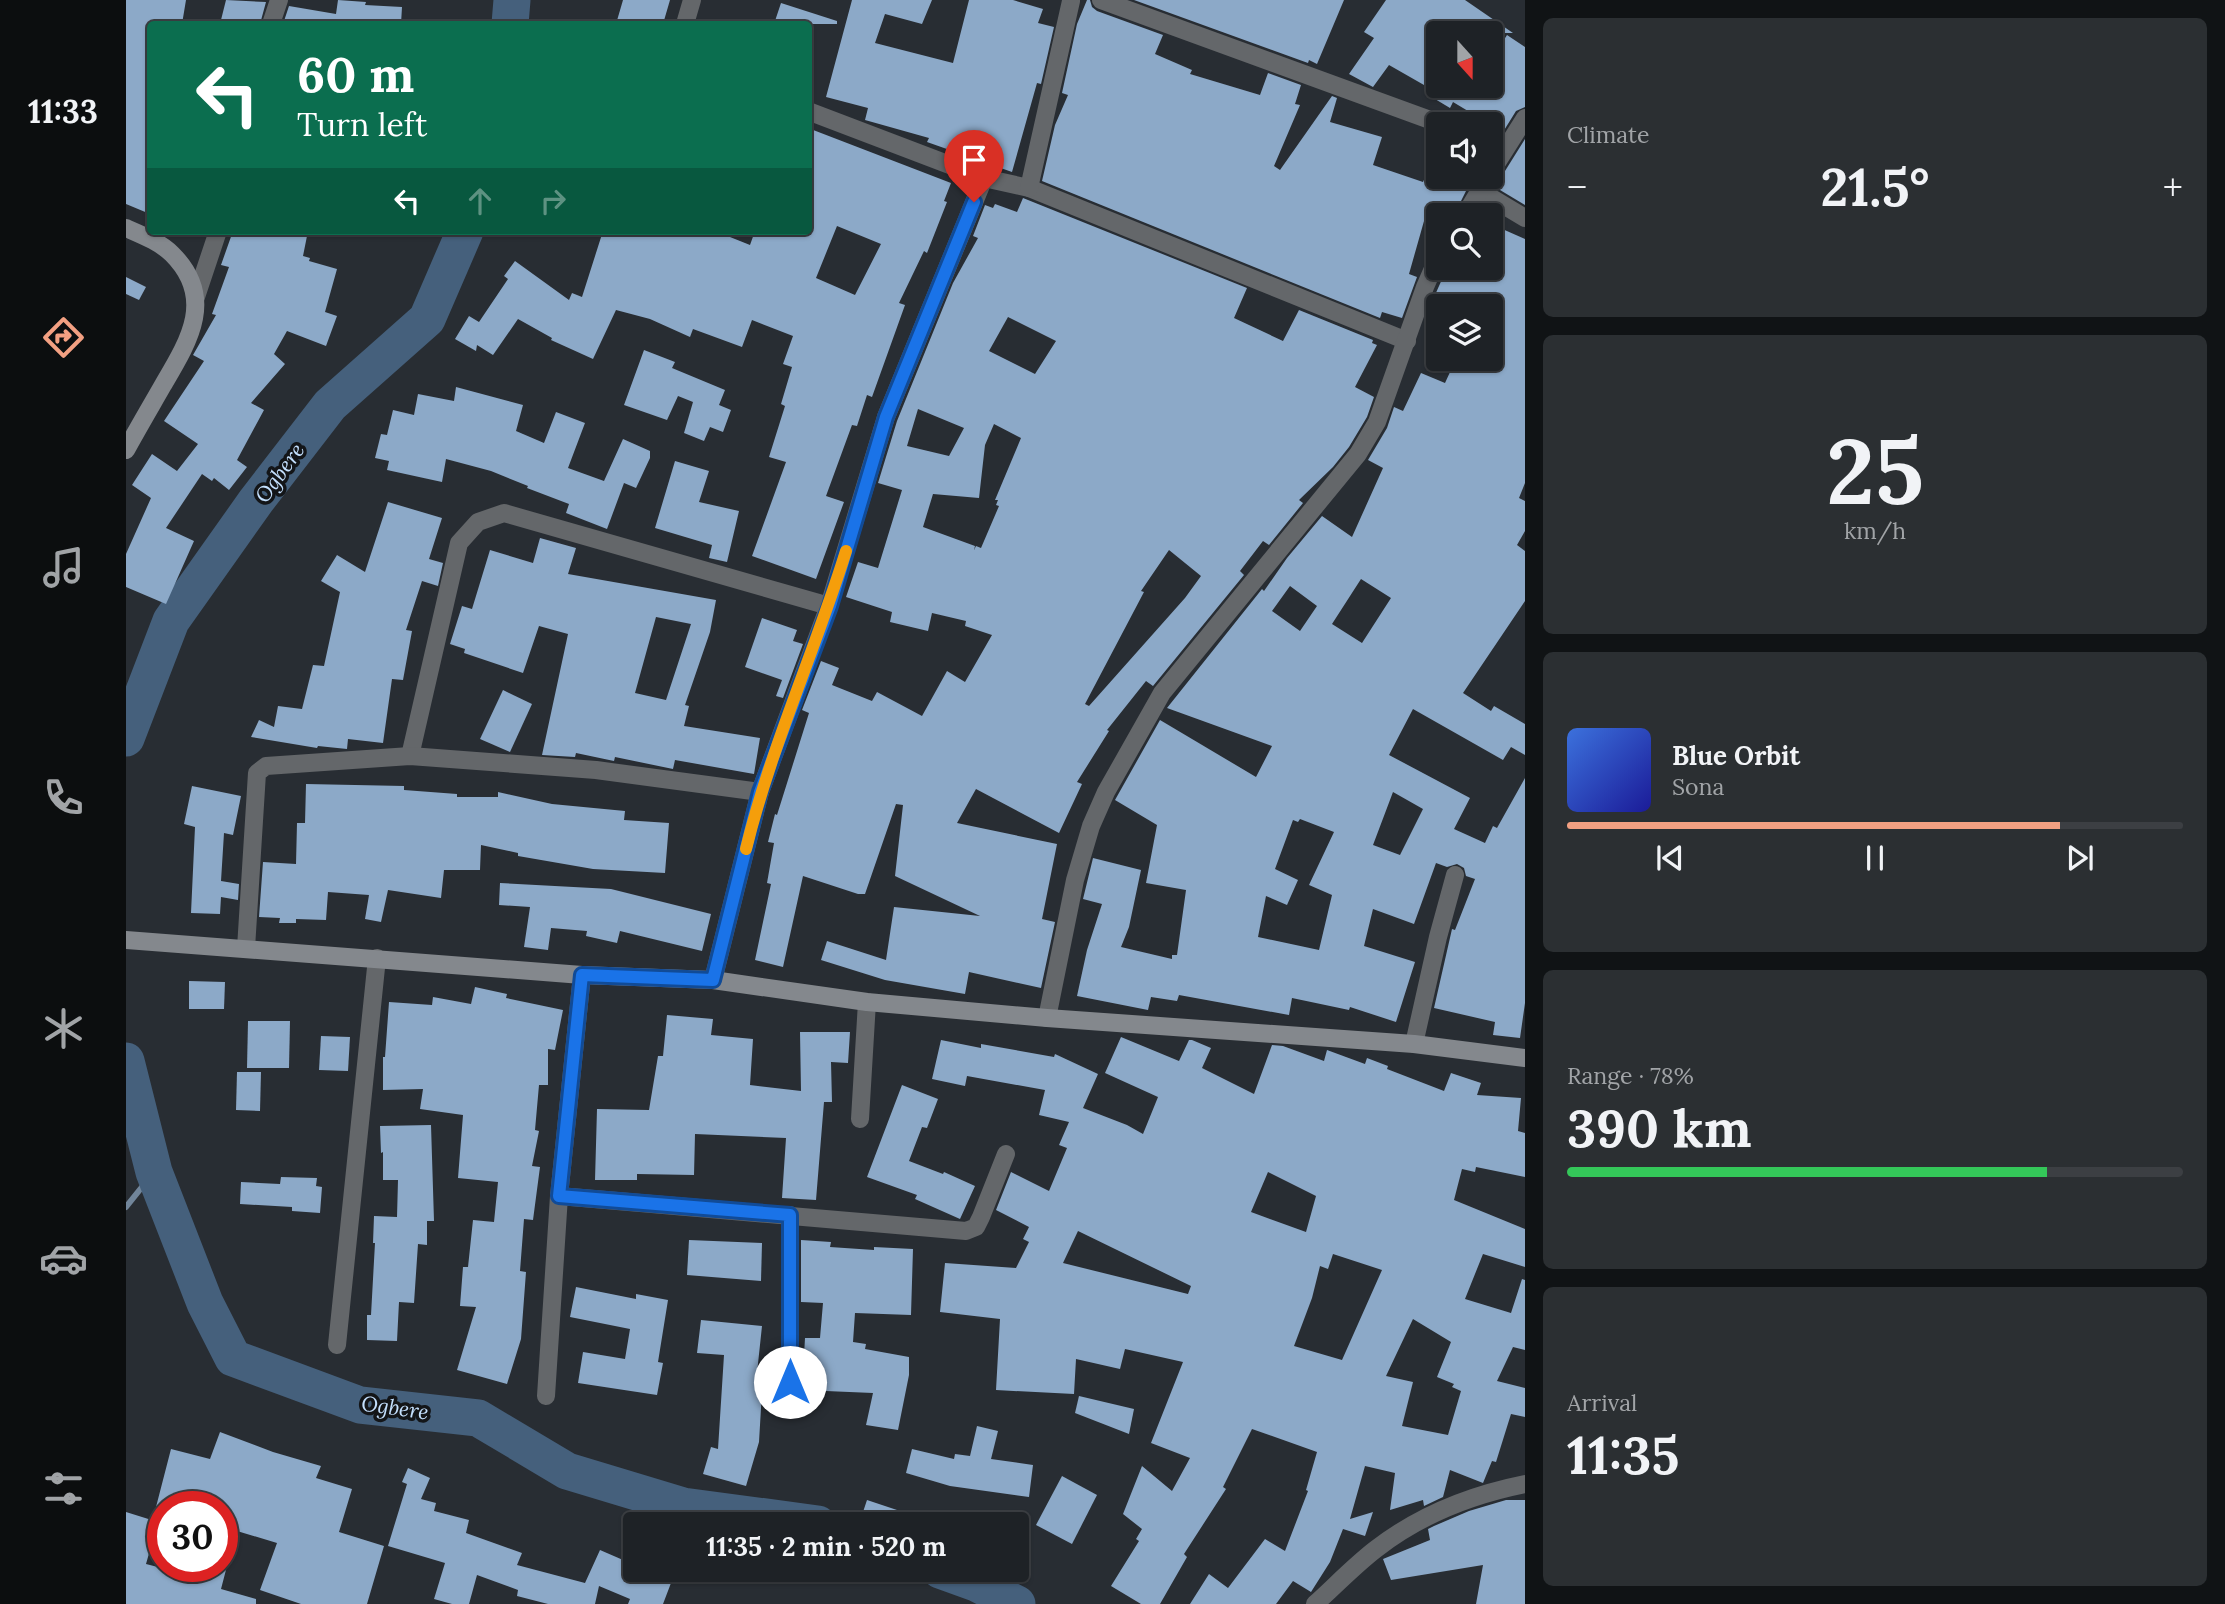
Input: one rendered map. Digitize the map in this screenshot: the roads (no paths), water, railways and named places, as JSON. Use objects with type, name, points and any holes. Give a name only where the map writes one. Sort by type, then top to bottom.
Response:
[{"type":"main road","points":[[126,228],[155,241],[172,254],[188,274],[196,297],[195,319],[189,340],[126,450]]},
{"type":"main road","points":[[134,941],[582,975],[713,980],[867,1002],[1047,1018],[1414,1044],[1525,1058]]},
{"type":"street","points":[[272,21],[279,0]]},
{"type":"street","points":[[686,21],[692,0]]},
{"type":"street","points":[[1029,188],[1071,0]]},
{"type":"street","points":[[1101,0],[1426,119]]},
{"type":"street","points":[[812,113],[984,178],[1029,188],[1407,341]]},
{"type":"street","points":[[1503,139],[1525,118]]},
{"type":"street","points":[[713,980],[760,792],[830,606],[886,417],[984,178]]},
{"type":"street","points":[[1490,189],[1525,218]]},
{"type":"street","points":[[196,297],[217,235]]},
{"type":"street","points":[[1047,1018],[1076,880],[1091,827],[1106,792],[1162,693],[1358,454],[1377,422],[1428,280]]},
{"type":"street","points":[[410,756],[459,543],[478,522],[504,513],[830,606]]},
{"type":"street","points":[[246,948],[257,773],[266,766],[410,756],[596,770],[760,792]]},
{"type":"street","points":[[1414,1044],[1455,876]]},
{"type":"street","points":[[337,1345],[377,958]]},
{"type":"street","points":[[546,1396],[559,1196],[582,975]]},
{"type":"street","points":[[860,1119],[867,1002]]},
{"type":"street","points":[[559,1196],[966,1231],[976,1227],[1006,1154]]},
{"type":"street","points":[[790,1215],[790,1410]]},
{"type":"street","points":[[1315,1604],[1374,1550],[1414,1522],[1488,1491],[1525,1484]]},
{"type":"waterway","name":"Ogbere","points":[[510,21],[512,0]]},
{"type":"waterway","name":"Ogbere","points":[[126,738],[171,621],[256,501],[330,405],[427,319],[463,235]]},
{"type":"waterway","name":"Ogbere","points":[[126,1061],[154,1172],[205,1303],[233,1358],[360,1405],[478,1418],[567,1471],[683,1506],[728,1512]]},
{"type":"waterway","points":[[126,1207],[154,1172]]},
{"type":"waterway","name":"Ogbere","points":[[973,1582],[1017,1604]]}]
